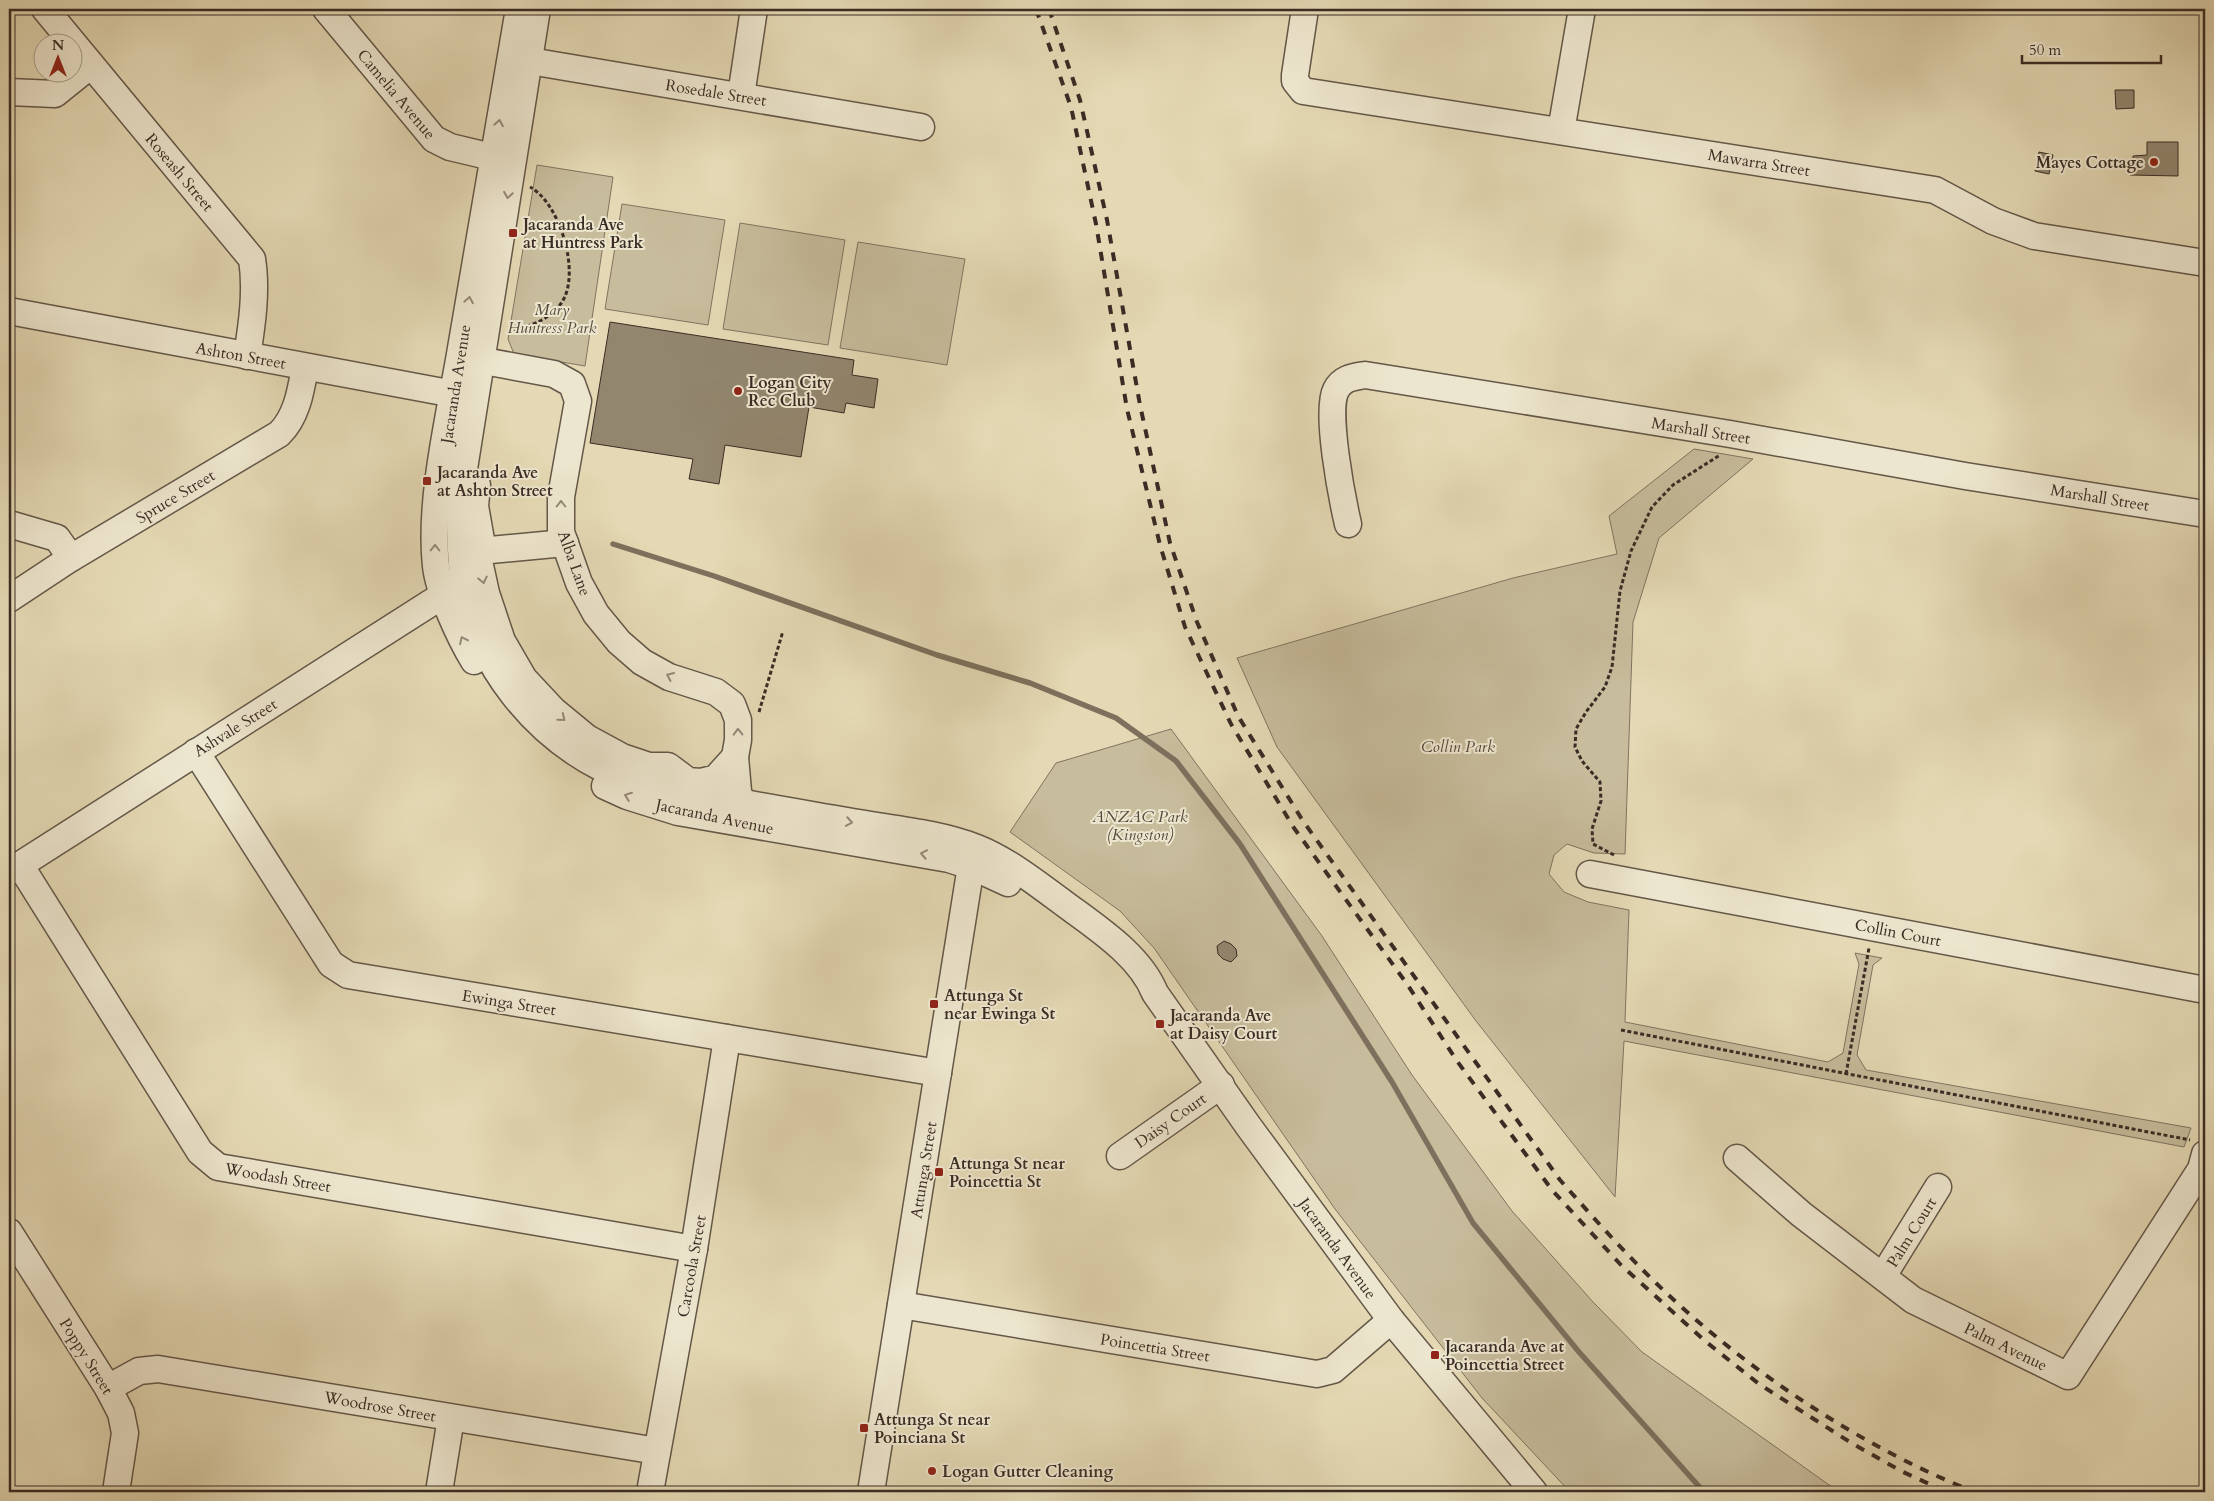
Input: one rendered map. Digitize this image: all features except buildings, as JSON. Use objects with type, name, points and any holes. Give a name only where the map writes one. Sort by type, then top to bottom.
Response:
[{"type":"street","name":"Roseash Street","points":[[45,9],[252,258],[254,273],[251,335],[247,356]]},
{"type":"street","name":"Camelia Avenue","points":[[326,9],[434,139],[450,147],[503,160]]},
{"type":"street","name":"Jacaranda Avenue","points":[[518,9],[519,59],[463,396],[460,538],[455,592],[469,652],[492,689],[511,714],[540,742],[586,776],[627,796],[678,812],[922,853],[975,858]]},
{"type":"street","name":"Jacaranda Avenue","points":[[519,59],[537,9]]},
{"type":"street","points":[[740,96],[754,9]]},
{"type":"street","name":"Mawarra Street","points":[[1305,9],[1295,75],[1295,81],[1303,91],[1935,190],[1993,221],[2034,236],[2205,263]]},
{"type":"street","points":[[1561,130],[1582,9]]},
{"type":"street","name":"Rosedale Street","points":[[519,59],[921,126]]},
{"type":"street","points":[[9,92],[55,94],[91,64]]},
{"type":"street","name":"Ashton Street","points":[[9,311],[463,396]]},
{"type":"street","name":"Alba Lane","points":[[470,359],[554,374],[572,384],[578,401],[561,497],[561,532],[579,583],[596,614],[619,642],[642,662],[669,677],[716,692],[732,704],[738,720],[738,740],[735,757],[741,803]]},
{"type":"street","name":"Spruce Street","points":[[9,599],[72,558],[280,434],[287,427],[293,413],[301,391],[305,366]]},
{"type":"street","name":"Marshall Street","points":[[1348,524],[1338,481],[1332,406],[1336,390],[1347,378],[1365,375],[1730,434],[1965,476],[2205,514]]},
{"type":"street","points":[[463,396],[484,407],[486,421],[475,506],[480,537],[479,560],[486,593],[502,641],[530,685],[553,710],[587,738],[631,760],[649,766],[668,766],[687,786],[716,778],[735,757]]},
{"type":"street","points":[[9,524],[57,538],[72,558]]},
{"type":"street","points":[[480,551],[565,543]]},
{"type":"street","name":"Jacaranda Avenue","points":[[455,592],[472,614],[488,655],[511,694],[540,724],[570,749],[603,768],[638,781],[687,786],[741,803],[939,837],[975,858],[1028,879],[1092,924],[1123,950],[1150,981],[1155,993],[1249,1126],[1391,1320],[1534,1492]]},
{"type":"street","name":"Ashvale Street","points":[[15,868],[196,752],[455,592]]},
{"type":"street","name":"Ewinga Street","points":[[196,752],[331,964],[348,975],[938,1073]]},
{"type":"street","points":[[741,803],[748,811],[763,818],[804,824],[819,829],[830,838]]},
{"type":"street","name":"Attunga Street","points":[[871,1492],[938,1073],[975,858]]},
{"type":"street","name":"Woodash Street","points":[[15,868],[200,1152],[218,1167],[694,1249]]},
{"type":"street","name":"Collin Court","points":[[1581,873],[2205,990]]},
{"type":"street","name":"Carcoola Street","points":[[650,1492],[694,1249],[727,1038]]},
{"type":"street","name":"Daisy Court","points":[[1120,1156],[1221,1085]]},
{"type":"street","name":"Palm Avenue","points":[[1737,1158],[1801,1214],[1912,1300],[2068,1376],[2201,1169],[2200,1148]]},
{"type":"street","name":"Palm Court","points":[[1883,1276],[1938,1187]]},
{"type":"street","name":"Poppy Street","points":[[9,1232],[122,1413],[125,1433],[116,1492]]},
{"type":"street","name":"Poincettia Street","points":[[901,1305],[1317,1374],[1332,1370],[1391,1320]]},
{"type":"street","name":"Woodrose Street","points":[[108,1388],[139,1371],[158,1369],[657,1451]]},
{"type":"street","points":[[439,1492],[451,1418]]},
{"type":"path","points":[[503,332],[532,325],[551,314],[562,302],[568,284],[567,255],[561,228],[543,196],[527,185]]},
{"type":"path","points":[[1629,881],[1632,867],[1593,844],[1592,829],[1601,801],[1600,782],[1582,761],[1575,748],[1576,729],[1605,687],[1612,667],[1620,591],[1631,551],[1652,508],[1673,485],[1728,450],[1730,434]]},
{"type":"path","points":[[758,719],[761,701],[783,632]]},
{"type":"path","points":[[1846,1074],[1873,927]]},
{"type":"path","points":[[1622,1030],[1846,1074],[2200,1148]]},
{"type":"green space","name":"Mary Huntress Park","points":[[537,165],[613,177],[585,366],[514,354],[508,339]]},
{"type":"green space","points":[[622,204],[725,220],[708,325],[605,309]]},
{"type":"green space","points":[[740,223],[845,240],[828,345],[723,329]]},
{"type":"green space","points":[[858,242],[965,259],[947,365],[840,348]]},
{"type":"green space","name":"Collin Park","points":[[1694,449],[1753,459],[1659,538],[1633,622],[1625,854],[1594,853],[1567,844],[1554,855],[1549,874],[1564,892],[1588,902],[1629,910],[1625,1022],[1828,1062],[1843,1053],[1859,964],[1855,953],[1882,958],[1873,965],[1857,1055],[1866,1070],[2191,1128],[2184,1147],[1624,1041],[1615,1197],[1476,1021],[1277,747],[1237,658],[1513,578],[1617,554],[1609,516]]},
{"type":"green space","name":"ANZAC Park (Kingston)","points":[[1171,729],[1322,936],[1412,1075],[1512,1211],[1593,1302],[1642,1352],[1839,1492],[1570,1492],[1482,1398],[1335,1209],[1154,948],[1120,911],[1010,832],[1056,763]]},
{"type":"waterway","points":[[613,544],[714,576],[937,655],[1030,683],[1116,718],[1176,761],[1240,844],[1392,1082],[1473,1223],[1579,1352],[1704,1492]]},
{"type":"railway","points":[[1036,9],[1071,107],[1096,224],[1127,409],[1160,545],[1185,627],[1231,724],[1294,828],[1407,984],[1457,1061],[1552,1190],[1621,1265],[1705,1341],[1759,1384],[1853,1444],[1903,1472],[1947,1492]]},
{"type":"railway","points":[[1049,9],[1080,100],[1107,220],[1140,405],[1170,543],[1197,622],[1238,716],[1303,821],[1560,1180],[1643,1271],[1690,1315],[1727,1345],[1765,1375],[1806,1403],[1890,1453],[1932,1474],[1975,1492]]},
{"type":"place","name":"Mayes Cottage","points":[[2154,162]]},
{"type":"place","name":"Jacaranda Ave at Huntress Park","points":[[513,233]]},
{"type":"place","name":"Logan City Rec Club","points":[[738,391]]},
{"type":"place","name":"Jacaranda Ave at Ashton Street","points":[[427,481]]},
{"type":"place","name":"Attunga St near Ewinga St","points":[[934,1004]]},
{"type":"place","name":"Jacaranda Ave at Daisy Court","points":[[1160,1024]]},
{"type":"place","name":"Attunga St near Poincettia St","points":[[939,1172]]},
{"type":"place","name":"Jacaranda Ave at Poincettia Street","points":[[1435,1355]]},
{"type":"place","name":"Attunga St near Poinciana St","points":[[864,1428]]},
{"type":"place","name":"Logan Gutter Cleaning","points":[[932,1471]]}]
